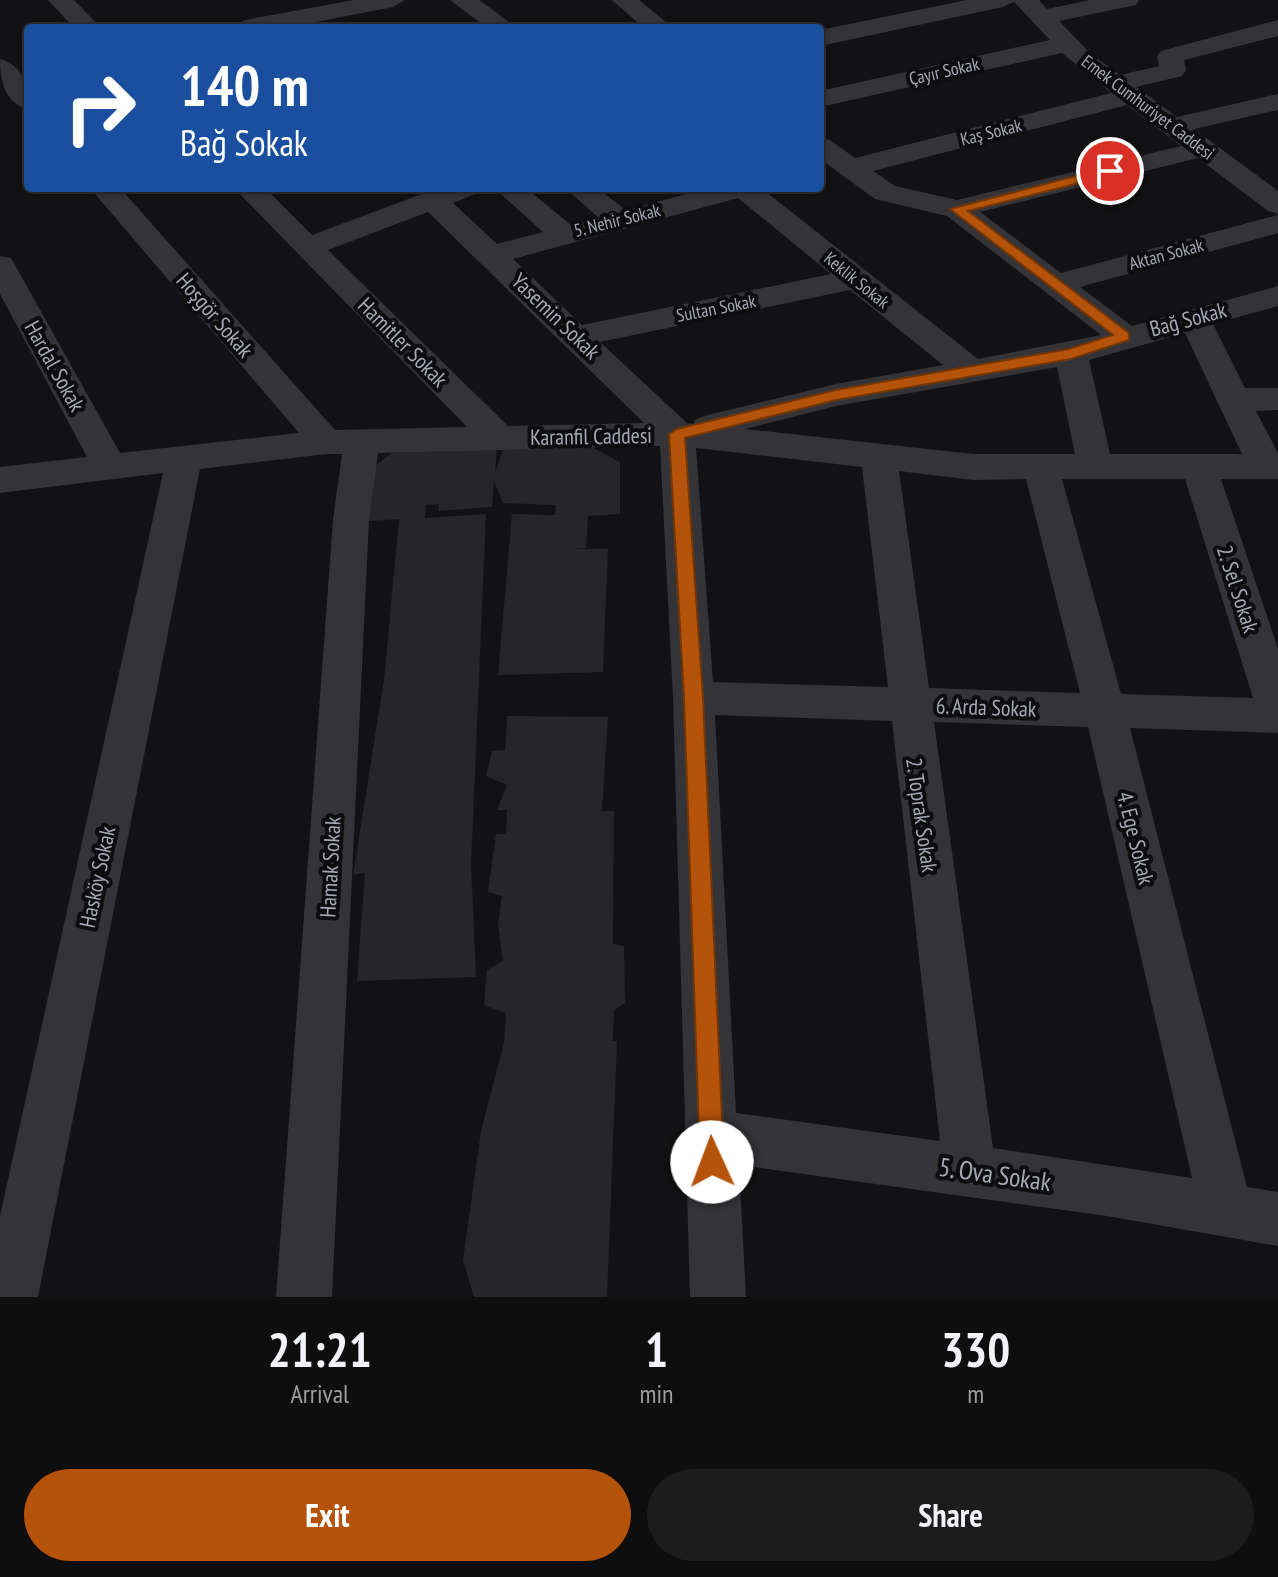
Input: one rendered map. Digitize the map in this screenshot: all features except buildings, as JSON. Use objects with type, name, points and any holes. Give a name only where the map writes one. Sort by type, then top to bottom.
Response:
[{"type":"street","points":[[60,0],[84,24]]},
{"type":"street","points":[[266,0],[300,24],[366,3],[393,0]]},
{"type":"street","points":[[462,0],[498,24]]},
{"type":"street","points":[[631,6],[671,0]]},
{"type":"street","points":[[824,37],[1003,0]]},
{"type":"street","points":[[1034,9],[1127,0]]},
{"type":"street","points":[[631,6],[655,24]]},
{"type":"street","name":"Emek Cumhuriyet Caddesi","points":[[1034,9],[1067,44],[1123,90],[1202,149],[1272,195]]},
{"type":"street","name":"Kaş Sokak","points":[[851,168],[1123,90],[1173,70],[1170,56],[1278,28]]},
{"type":"street","name":"Çayır Sokak","points":[[824,98],[1067,44]]},
{"type":"street","points":[[0,67],[19,94]]},
{"type":"street","points":[[1172,126],[1278,102]]},
{"type":"street","points":[[824,149],[885,193],[957,209],[1124,336]]},
{"type":"street","points":[[957,209],[1202,149]]},
{"type":"street","name":"Hoşgör Sokak","points":[[108,192],[347,441]]},
{"type":"street","name":"Hamitler Sokak","points":[[252,192],[499,438]]},
{"type":"street","points":[[307,247],[454,192]]},
{"type":"street","points":[[513,192],[564,234]]},
{"type":"street","points":[[584,192],[620,220]]},
{"type":"street","name":"5. Nehir Sokak","points":[[493,255],[727,192]]},
{"type":"street","name":"Keklik Sokak","points":[[747,192],[971,371]]},
{"type":"street","name":"Yasemin Sokak","points":[[433,200],[677,434]]},
{"type":"street","name":"Aktan Sokak","points":[[1055,284],[1278,224]]},
{"type":"street","name":"Hardal Sokak","points":[[0,265],[110,467]]},
{"type":"street","name":"Sultan Sokak","points":[[577,336],[856,279]]},
{"type":"street","name":"Bağ Sokak","points":[[677,434],[836,395],[1071,354],[1124,336],[1278,296]]},
{"type":"street","points":[[1194,318],[1234,400],[1272,466]]},
{"type":"street","points":[[1071,354],[1095,467]]},
{"type":"street","points":[[1234,400],[1278,399]]},
{"type":"street","points":[[677,434],[694,698],[718,1297]]},
{"type":"street","name":"Karanfil Caddesi","points":[[0,480],[347,441],[677,434],[973,467],[1272,466]]},
{"type":"street","name":"Hamak Sokak","points":[[304,1297],[351,520],[361,445],[347,441]]},
{"type":"street","name":"Hasköy Sokak","points":[[10,1297],[184,458]]},
{"type":"street","name":"2. Toprak Sokak","points":[[879,458],[907,705],[970,1171]]},
{"type":"street","name":"4. Ege Sokak","points":[[1041,467],[1105,711],[1226,1210]]},
{"type":"street","name":"2. Sel Sokak","points":[[1199,467],[1278,714]]},
{"type":"street","name":"6. Arda Sokak","points":[[694,698],[1278,714]]},
{"type":"street","name":"5. Ova Sokak","points":[[711,1135],[1278,1219]]},
{"type":"route","points":[[712,1162],[694,698],[677,434],[836,395],[1071,354],[1124,336],[957,209],[1110,171]]}]
